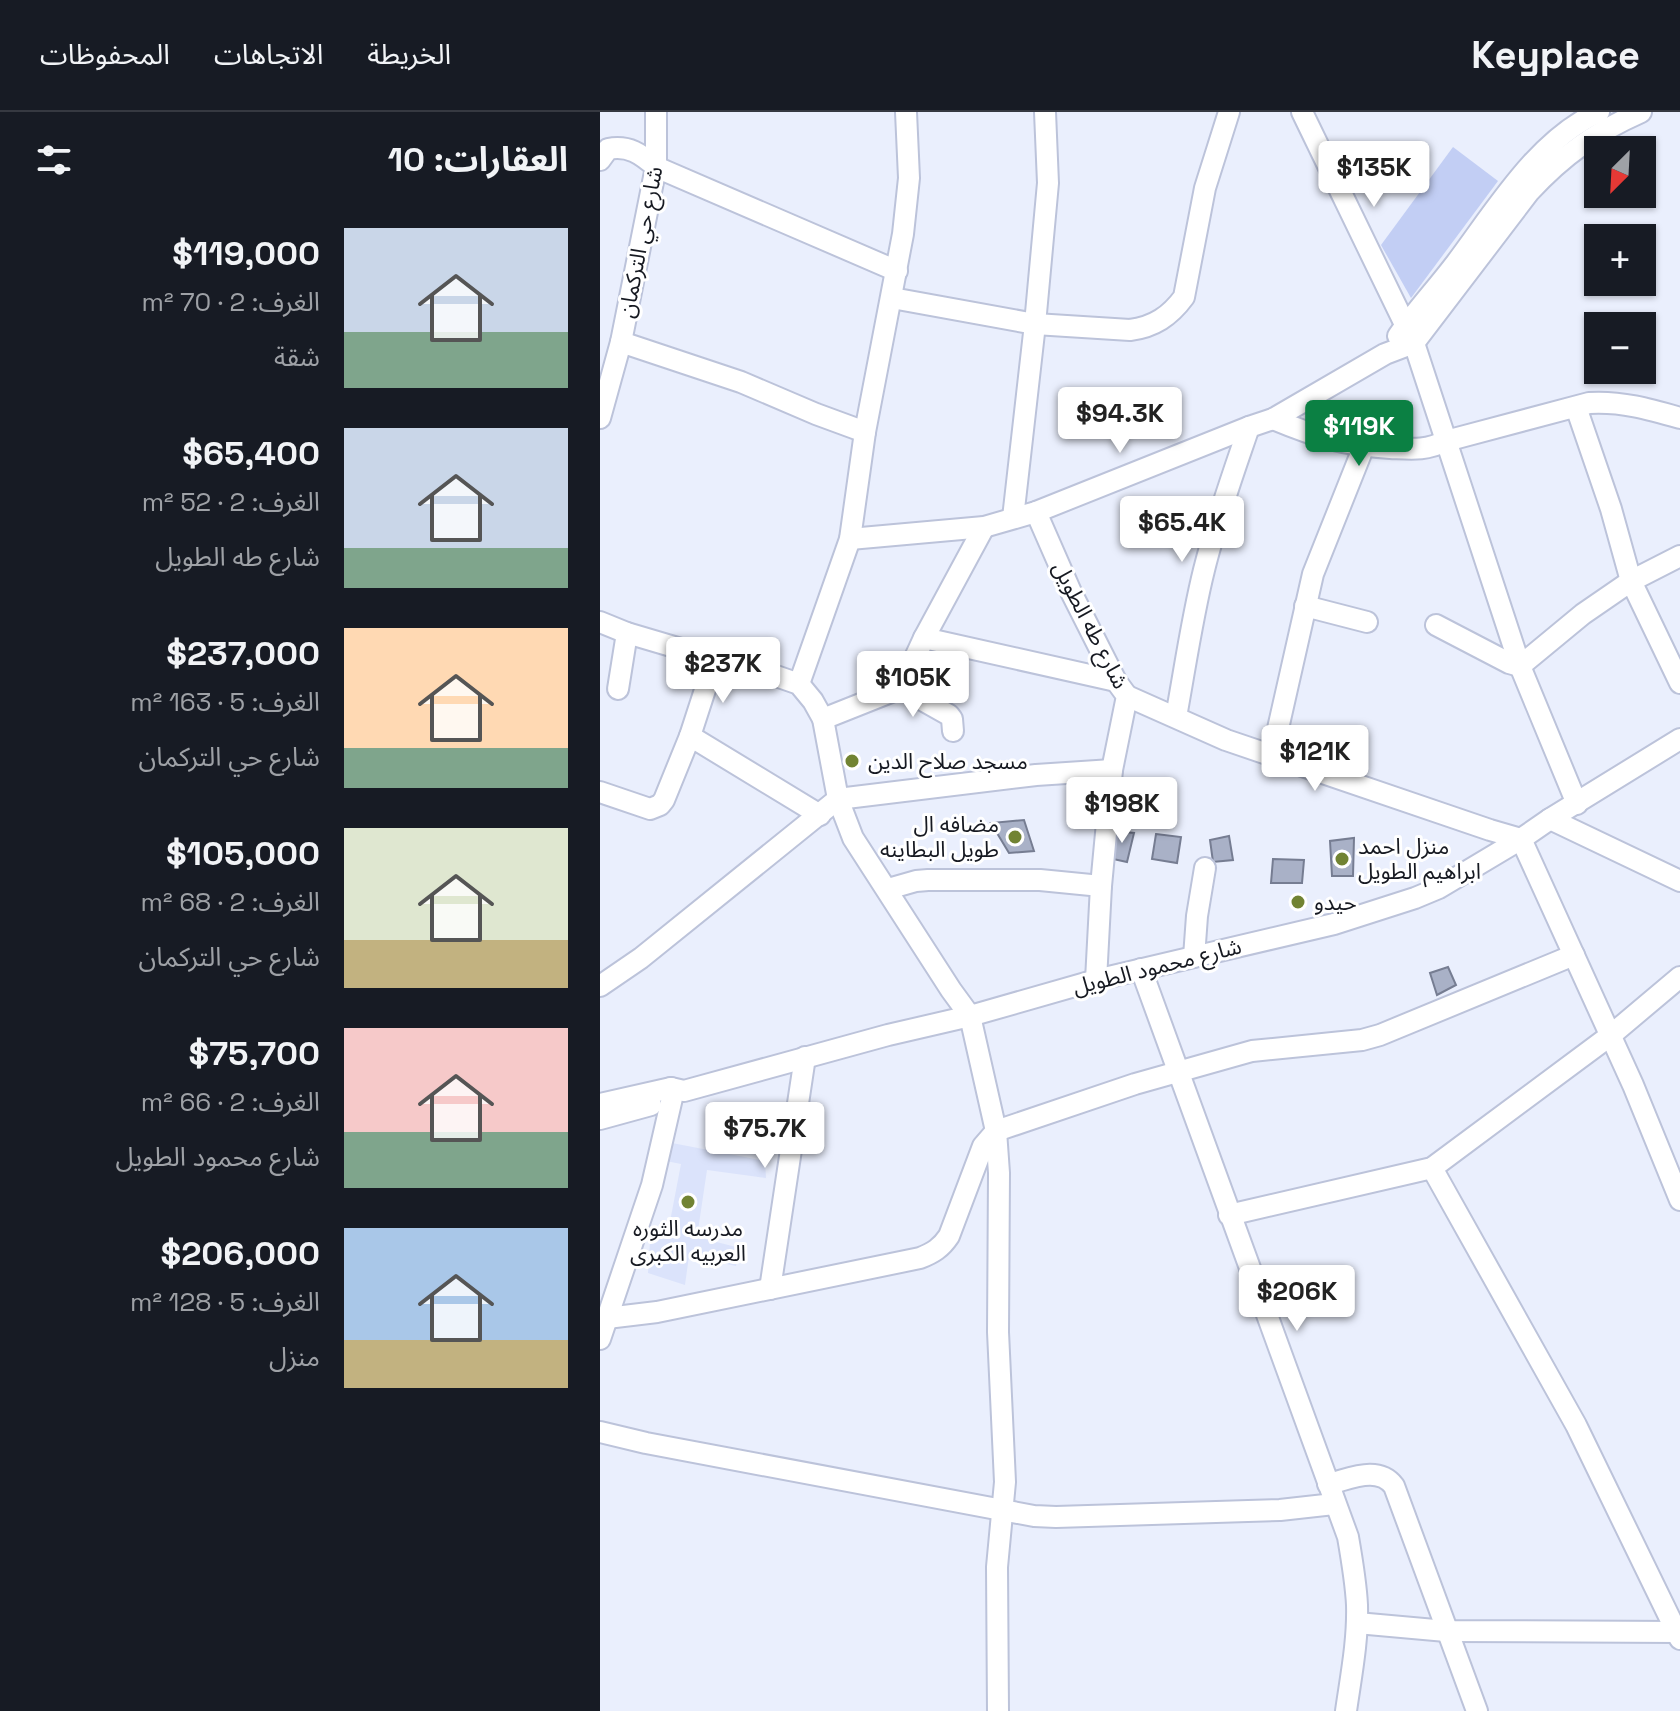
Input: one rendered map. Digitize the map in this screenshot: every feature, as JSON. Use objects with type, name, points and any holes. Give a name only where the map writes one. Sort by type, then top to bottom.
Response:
[{"type":"street","name":"شارع حي التركمان","points":[[600,418],[621,342],[656,167],[656,112]]},
{"type":"street","points":[[799,684],[850,539],[865,432],[903,234],[909,178],[906,112]]},
{"type":"street","points":[[1013,518],[1048,183],[1045,112]]},
{"type":"street","points":[[892,298],[1035,324],[1130,330],[1152,325],[1173,312],[1184,297],[1205,188],[1229,112]]},
{"type":"street","points":[[1302,112],[1410,334],[1520,666],[1577,804]]},
{"type":"street","points":[[850,539],[984,527],[1036,512],[1273,419],[1385,354],[1435,318],[1544,176],[1616,117],[1641,112]]},
{"type":"street","points":[[1410,334],[1428,299],[1538,155],[1589,114]]},
{"type":"street","points":[[600,160],[608,149],[628,148],[656,167],[897,271]]},
{"type":"street","points":[[621,342],[741,382],[865,432]]},
{"type":"street","points":[[1273,419],[1330,441],[1425,450],[1446,441],[1589,403],[1627,404],[1680,418]]},
{"type":"street","points":[[1576,407],[1611,509],[1631,581],[1680,683]]},
{"type":"street","points":[[1176,717],[1204,567],[1249,427]]},
{"type":"street","points":[[1272,755],[1319,557],[1364,446]]},
{"type":"street","name":"شارع طه الطويل","points":[[1036,512],[1071,592],[1122,688],[1101,886],[1096,980]]},
{"type":"street","points":[[823,719],[901,688],[924,638],[984,527]]},
{"type":"street","points":[[1520,666],[1583,614],[1631,581],[1680,556]]},
{"type":"street","points":[[1305,606],[1367,622]]},
{"type":"street","points":[[600,622],[627,633],[799,684],[823,719],[838,799],[853,838],[970,1016],[996,1131],[999,1173],[998,1332],[1005,1482],[997,1567],[998,1711]]},
{"type":"street","points":[[1436,625],[1520,666]]},
{"type":"street","points":[[618,689],[627,633]]},
{"type":"street","points":[[924,638],[1122,688],[1226,740],[1521,839],[1611,1035],[1680,1200]]},
{"type":"street","points":[[600,792],[650,809],[660,805],[690,736],[715,659]]},
{"type":"street","points":[[901,688],[949,715],[953,731]]},
{"type":"street","points":[[690,736],[820,815]]},
{"type":"street","name":"شارع محمود الطويل","points":[[600,1104],[676,1092],[1096,980],[1334,924],[1415,898],[1439,888],[1521,839],[1680,739]]},
{"type":"street","points":[[600,986],[641,958],[838,799],[1036,775],[1112,770]]},
{"type":"street","points":[[1550,819],[1680,881]]},
{"type":"street","points":[[1194,957],[1205,868]]},
{"type":"street","points":[[888,889],[928,880],[1040,880],[1101,886]]},
{"type":"street","points":[[607,1318],[657,1312],[905,1262],[933,1253],[949,1236],[983,1146],[996,1131],[1135,1084],[1252,1051],[1370,1038],[1574,955]]},
{"type":"street","points":[[1141,969],[1348,1537],[1357,1623],[1346,1711]]},
{"type":"street","points":[[1229,1215],[1432,1168],[1611,1035],[1680,977]]},
{"type":"street","points":[[770,1289],[805,1057]]},
{"type":"street","points":[[600,1119],[676,1092]]},
{"type":"street","points":[[600,1339],[652,1185],[676,1092]]},
{"type":"street","points":[[1357,1623],[1446,1631],[1679,1635],[1576,1425],[1432,1168]]},
{"type":"street","points":[[600,1432],[1034,1516],[1280,1510],[1334,1504]]},
{"type":"street","points":[[1328,1484],[1369,1474],[1388,1478],[1399,1497],[1477,1711]]},
{"type":"shaded area","points":[[1453,147],[1498,181],[1411,298],[1381,245]]},
{"type":"shaded area","name":"مدرسه الثوره العربيه الكبرى","points":[[672,1143],[765,1161],[766,1178],[707,1170],[697,1237],[740,1248],[736,1266],[689,1256],[685,1285],[648,1273],[651,1227],[668,1232],[681,1164],[666,1161]]},
{"type":"building","name":"مضافه ال طويل البطاينه","points":[[1024,820],[1034,851],[1009,853],[991,823]]},
{"type":"building","points":[[1112,831],[1134,833],[1127,862],[1113,859]]},
{"type":"building","points":[[1156,834],[1181,837],[1177,863],[1152,859]]},
{"type":"building","points":[[1229,836],[1233,860],[1213,862],[1210,840]]},
{"type":"building","name":"منزل احمد ابراهيم الطويل","points":[[1354,838],[1353,876],[1332,876],[1330,841]]},
{"type":"building","points":[[1273,859],[1304,860],[1302,883],[1271,883]]},
{"type":"building","points":[[1448,967],[1456,985],[1437,995],[1430,973]]},
{"type":"place","name":"مسجد صلاح الدين","points":[[852,761]]},
{"type":"place","name":"مضافه ال طويل البطاينه","points":[[1015,837]]},
{"type":"place","name":"منزل احمد ابراهيم الطويل","points":[[1342,859]]},
{"type":"place","name":"حيدو","points":[[1298,902]]},
{"type":"place","name":"مدرسه الثوره العربيه الكبرى","points":[[688,1202]]}]
